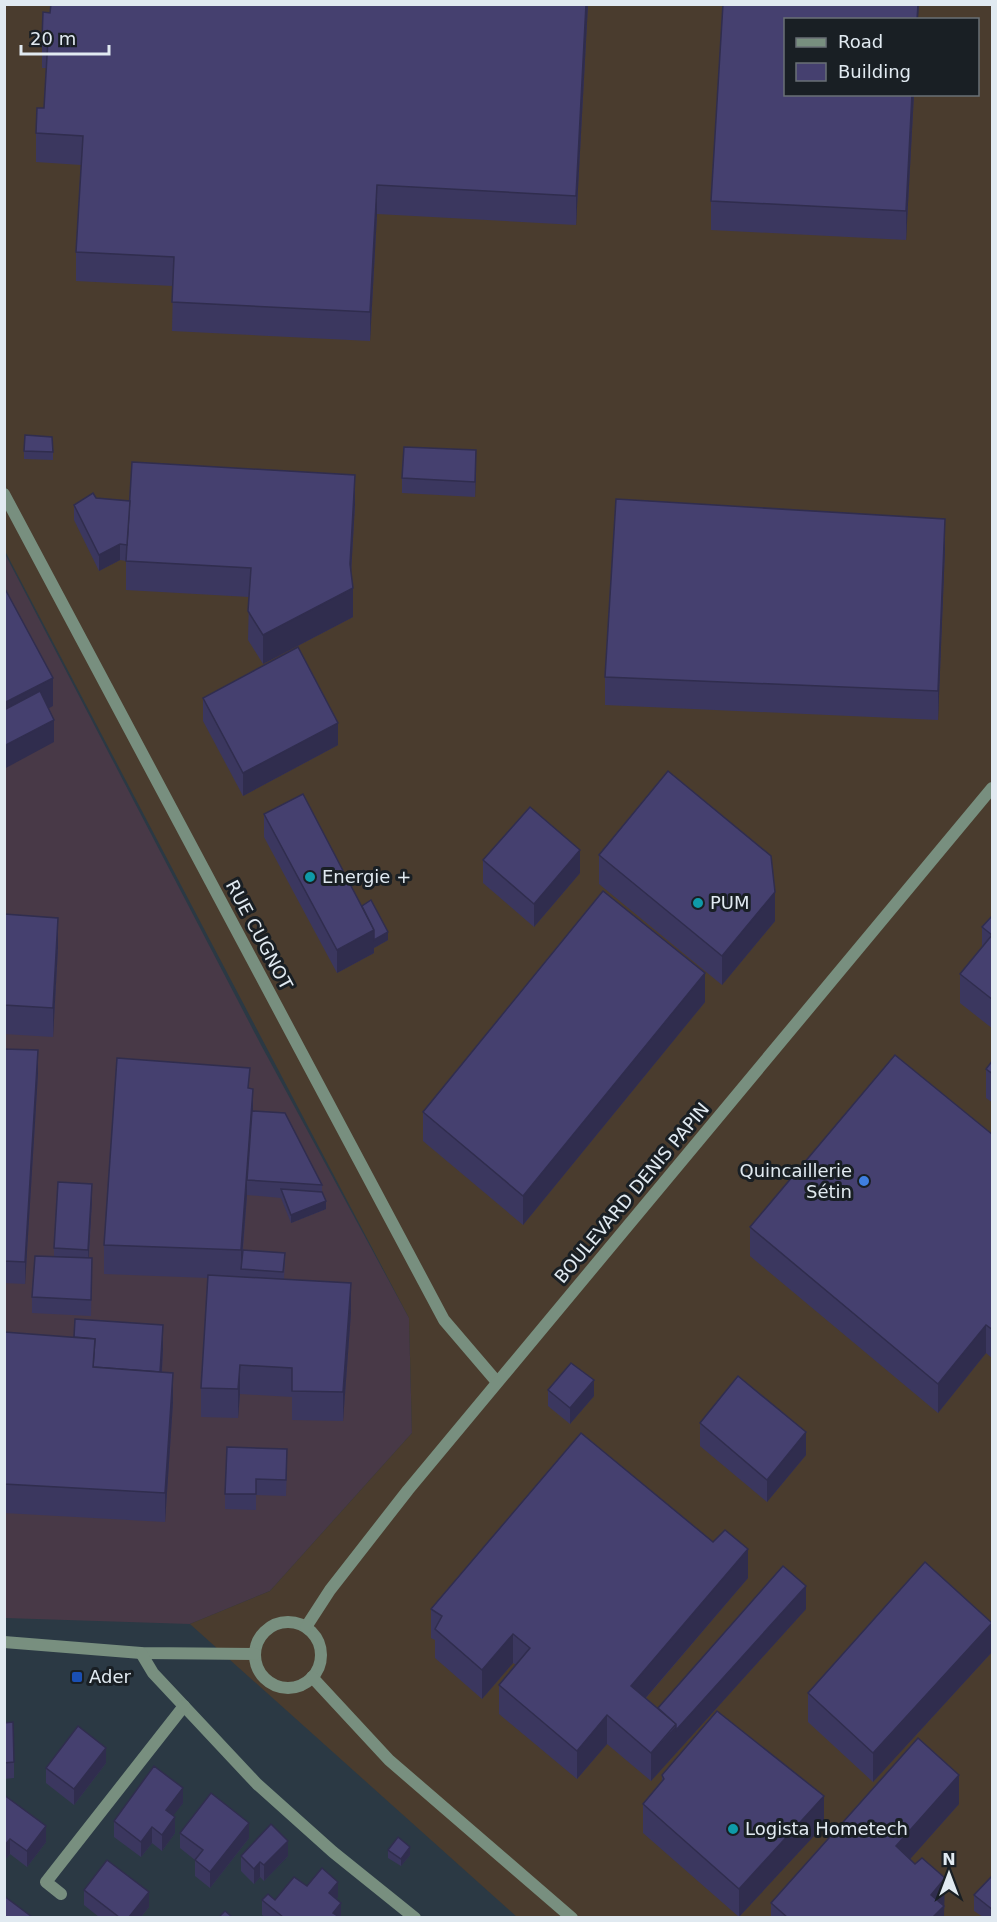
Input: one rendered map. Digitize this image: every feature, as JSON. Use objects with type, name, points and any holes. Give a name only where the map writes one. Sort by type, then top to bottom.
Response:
[{"type":"street","name":"RUE CUGNOT","points":[[4,494],[444,1320],[498,1383]]},
{"type":"street","name":"BOULEVARD DENIS PAPIN","points":[[306,1627],[330,1590],[408,1490],[993,788]]},
{"type":"street","points":[[287,1622],[306,1627],[318,1641],[321,1651],[318,1670],[312,1677],[303,1684],[281,1687],[262,1675],[255,1654],[257,1644],[268,1628],[287,1622]]},
{"type":"street","points":[[4,1642],[141,1653],[255,1654]]},
{"type":"street","points":[[141,1653],[153,1673],[258,1784],[333,1852],[409,1916]]},
{"type":"street","points":[[312,1677],[389,1760],[572,1917]]},
{"type":"street","points":[[61,1894],[46,1882],[184,1706]]},
{"type":"shaded area","points":[[4,5],[992,5],[992,1917],[517,1917],[190,1624],[270,1591],[412,1433],[409,1318],[5,551]]},
{"type":"shaded area","points":[[4,552],[261,1045],[409,1318],[412,1433],[270,1591],[190,1624],[5,1618]]},
{"type":"building","points":[[51,4],[586,4],[576,196],[377,185],[370,312],[172,302],[174,257],[76,252],[83,136],[36,133],[37,108],[44,108],[48,39],[42,39],[43,12],[50,13]]},
{"type":"building","points":[[723,4],[918,4],[917,18],[784,18],[784,96],[912,96],[906,211],[711,201]]},
{"type":"building","points":[[25,435],[52,437],[53,452],[24,451]]},
{"type":"building","points":[[404,447],[476,450],[475,482],[402,478]]},
{"type":"building","points":[[132,462],[355,475],[350,564],[353,588],[263,635],[248,611],[251,568],[126,561]]},
{"type":"building","points":[[93,493],[96,498],[130,501],[127,545],[120,544],[99,555],[74,505]]},
{"type":"building","points":[[616,499],[945,519],[938,691],[605,677]]},
{"type":"building","points":[[4,587],[53,678],[4,703]]},
{"type":"building","points":[[298,647],[338,723],[243,773],[203,698]]},
{"type":"building","points":[[40,691],[54,720],[4,746],[4,710]]},
{"type":"building","name":"PUM","points":[[668,771],[771,856],[775,892],[722,956],[599,855]]},
{"type":"building","name":"Energie +","points":[[303,794],[374,930],[337,950],[264,814]]},
{"type":"building","points":[[530,807],[580,850],[534,904],[483,860]]},
{"type":"building","points":[[603,891],[705,973],[523,1196],[423,1112]]},
{"type":"building","points":[[371,900],[388,932],[374,940],[374,930],[362,906]]},
{"type":"building","points":[[4,914],[58,918],[53,1008],[4,1005]]},
{"type":"building","points":[[993,915],[993,1000],[960,974],[992,935],[982,927]]},
{"type":"building","points":[[4,1049],[38,1050],[25,1262],[4,1261]]},
{"type":"building","points":[[895,1055],[993,1135],[993,1330],[986,1325],[938,1384],[750,1227]]},
{"type":"building","points":[[117,1058],[250,1068],[248,1088],[253,1089],[241,1250],[104,1245]]},
{"type":"building","points":[[993,1060],[993,1074],[986,1069]]},
{"type":"building","points":[[252,1111],[285,1113],[322,1185],[247,1180]]},
{"type":"building","points":[[58,1182],[92,1184],[88,1250],[54,1248]]},
{"type":"building","points":[[281,1189],[322,1192],[326,1201],[291,1215]]},
{"type":"building","points":[[243,1250],[285,1253],[283,1272],[241,1269]]},
{"type":"building","points":[[35,1256],[92,1258],[91,1300],[32,1297]]},
{"type":"building","points":[[208,1275],[351,1283],[343,1392],[292,1391],[292,1368],[240,1365],[238,1389],[201,1388]]},
{"type":"building","points":[[75,1319],[163,1325],[160,1372],[93,1367],[95,1339],[74,1337]]},
{"type":"building","points":[[4,1332],[95,1339],[93,1367],[173,1373],[165,1493],[4,1484]]},
{"type":"building","points":[[571,1363],[594,1380],[570,1408],[548,1390]]},
{"type":"building","points":[[738,1376],[806,1432],[767,1480],[700,1423]]},
{"type":"building","points":[[581,1433],[713,1542],[725,1530],[748,1549],[631,1686],[676,1724],[651,1753],[607,1715],[577,1751],[499,1685],[530,1648],[513,1634],[482,1670],[435,1629],[442,1616],[431,1609]]},
{"type":"building","points":[[227,1447],[287,1449],[286,1480],[256,1479],[256,1494],[225,1494]]},
{"type":"building","points":[[925,1562],[992,1623],[873,1753],[808,1693]]},
{"type":"building","points":[[783,1566],[806,1586],[676,1730],[676,1724],[658,1708]]},
{"type":"building","name":"Logista Hometech","points":[[717,1711],[824,1796],[739,1889],[643,1804],[664,1779],[662,1775]]},
{"type":"building","points":[[13,1722],[14,1762],[4,1763],[4,1723]]},
{"type":"building","points":[[78,1726],[106,1748],[74,1789],[46,1768]]},
{"type":"building","points":[[918,1738],[959,1775],[896,1846],[915,1864],[922,1858],[945,1878],[931,1895],[944,1906],[933,1917],[787,1917],[771,1903]]},
{"type":"building","points":[[154,1766],[183,1788],[166,1810],[175,1817],[162,1835],[152,1827],[141,1842],[114,1821]]},
{"type":"building","points":[[211,1793],[249,1823],[210,1872],[195,1860],[203,1850],[180,1833]]},
{"type":"building","points":[[4,1795],[46,1826],[27,1851],[10,1839],[4,1846]]},
{"type":"building","points":[[271,1824],[288,1841],[264,1865],[260,1862],[254,1869],[241,1856]]},
{"type":"building","points":[[398,1837],[410,1847],[401,1859],[388,1850]]},
{"type":"building","points":[[107,1860],[149,1892],[129,1917],[119,1917],[84,1890]]},
{"type":"building","points":[[322,1868],[338,1882],[329,1893],[341,1903],[333,1913],[339,1917],[283,1917],[262,1900],[268,1894],[275,1900],[294,1877],[307,1886]]},
{"type":"building","points":[[993,1875],[993,1910],[974,1895]]},
{"type":"building","points":[[4,1896],[32,1917],[4,1917]]},
{"type":"building","points":[[225,1911],[232,1917],[219,1917]]},
{"type":"place","name":"Energie +","points":[[310,877]]},
{"type":"place","name":"PUM","points":[[698,903]]},
{"type":"place","name":"Quincaillerie Sétin","points":[[864,1181]]},
{"type":"place","name":"Ader","points":[[77,1677]]},
{"type":"place","name":"Logista Hometech","points":[[733,1829]]}]
